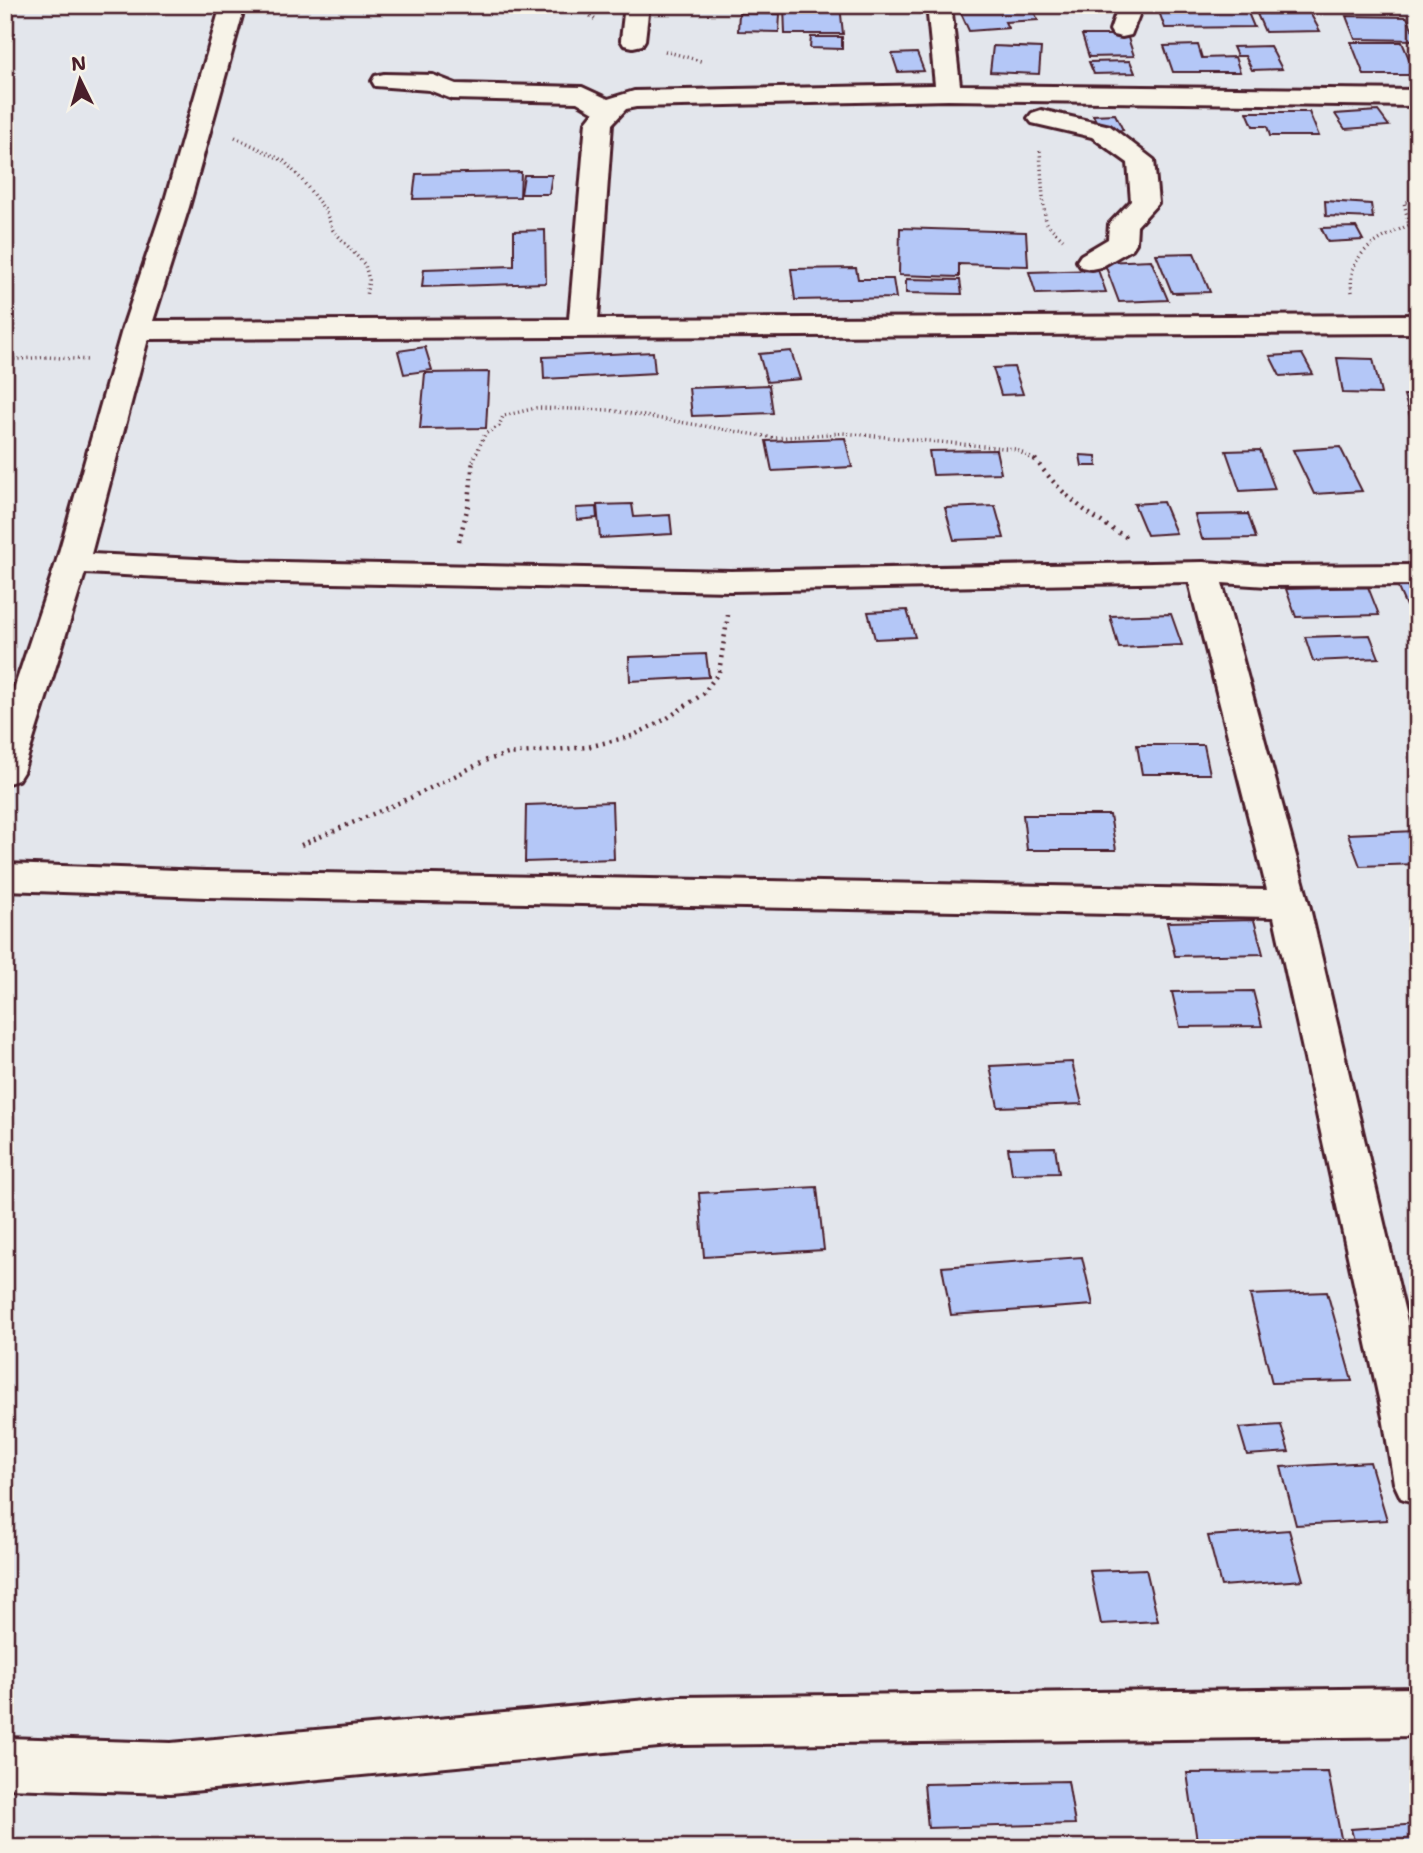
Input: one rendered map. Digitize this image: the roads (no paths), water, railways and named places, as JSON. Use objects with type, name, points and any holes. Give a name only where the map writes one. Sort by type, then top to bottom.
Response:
[{"type":"street","points":[[5,772],[72,563],[132,343],[176,207],[233,5]]},
{"type":"street","points":[[633,40],[637,5]]},
{"type":"street","points":[[939,5],[948,92]]},
{"type":"street","points":[[1122,30],[1129,10],[1126,5]]},
{"type":"street","points":[[384,81],[433,83],[452,91],[582,95],[610,111]]},
{"type":"street","points":[[583,327],[599,122],[617,104],[634,99],[948,92],[1418,98]]},
{"type":"street","points":[[1041,118],[1101,131],[1140,160],[1145,203],[1123,224],[1122,243],[1091,261]]},
{"type":"street","points":[[132,343],[377,330],[1418,324]]},
{"type":"street","points":[[72,563],[239,571],[731,581],[1203,572],[1267,576],[1418,575]]},
{"type":"street","points":[[1203,572],[1290,904],[1405,1364],[1418,1482]]},
{"type":"street","points":[[5,877],[206,884],[1290,904]]},
{"type":"street","points":[[5,1763],[171,1768],[680,1721],[1418,1712]]}]
